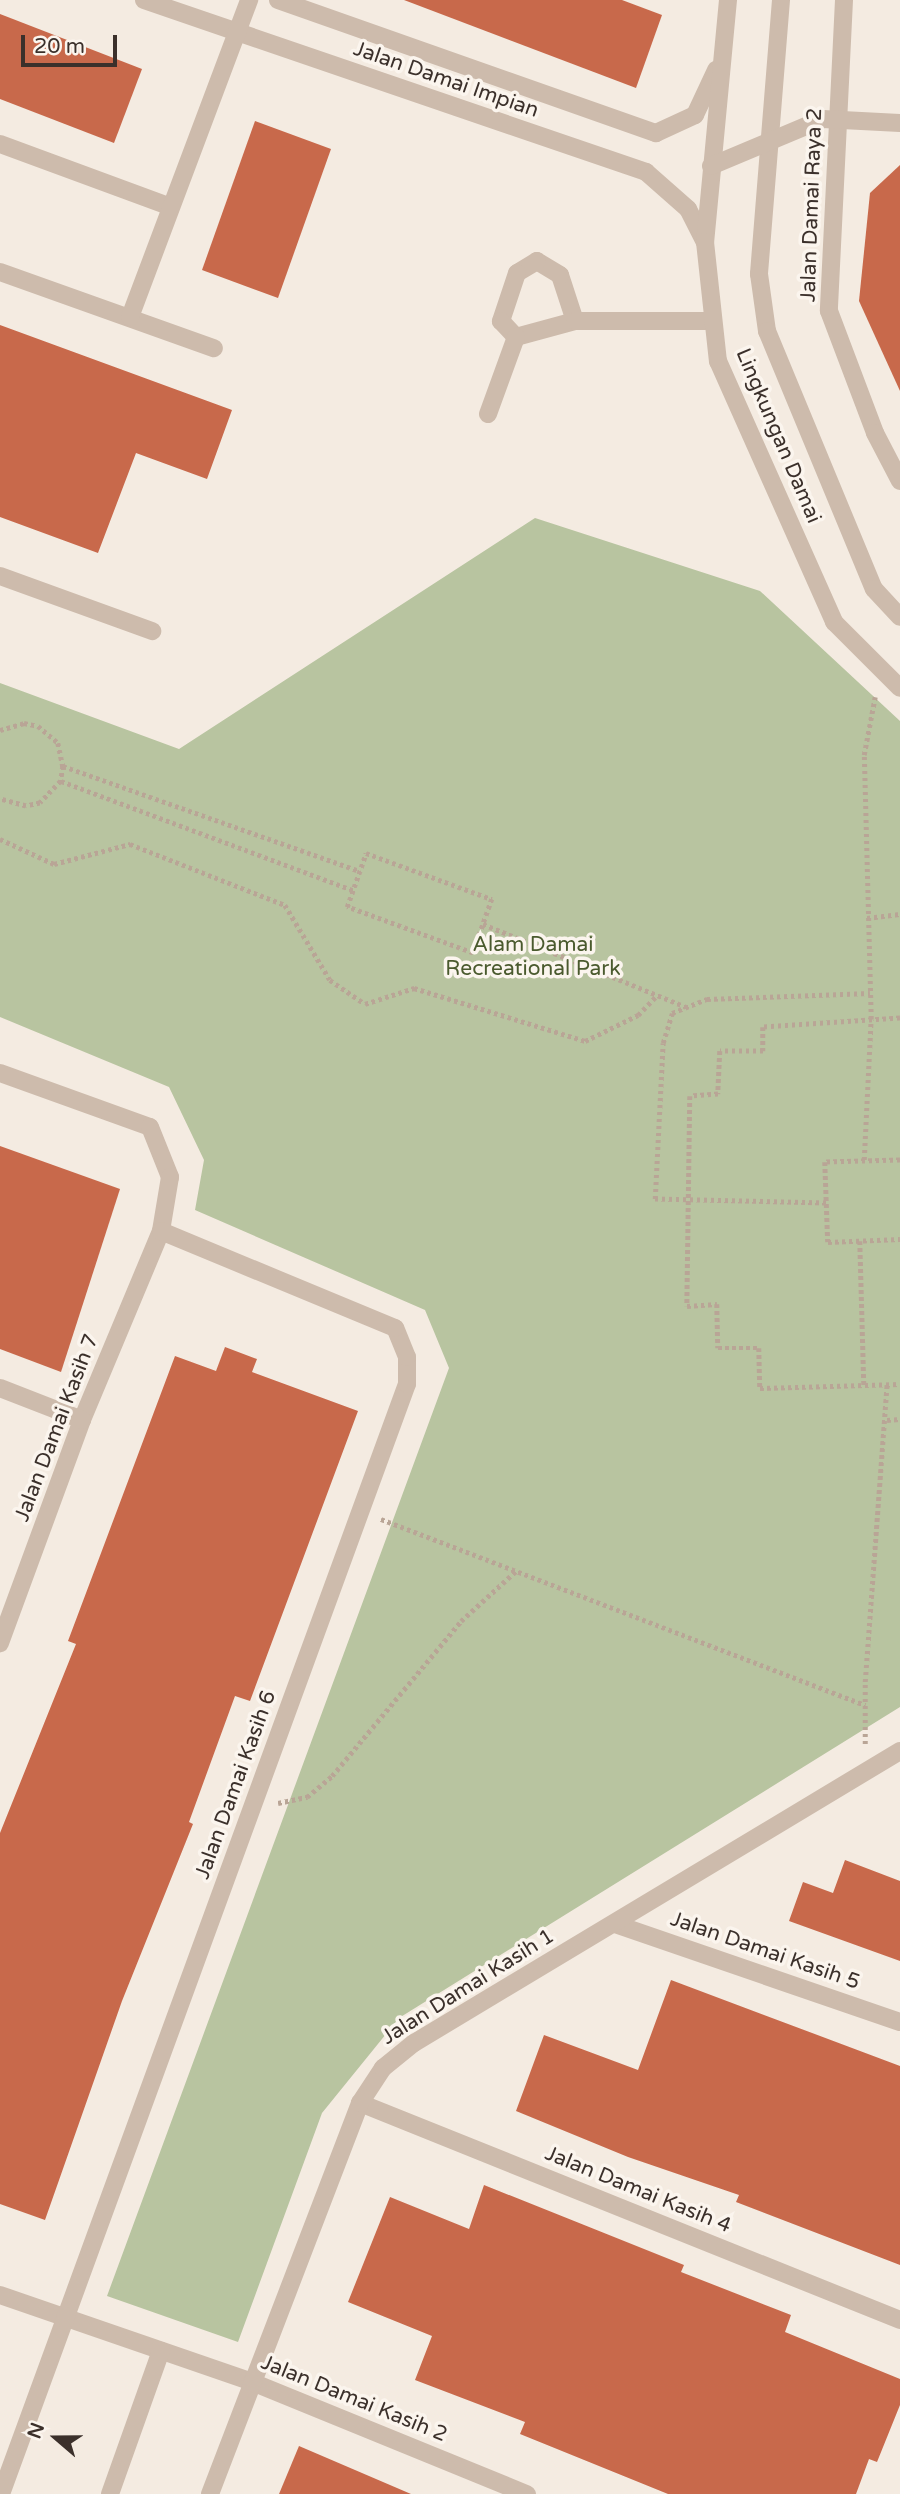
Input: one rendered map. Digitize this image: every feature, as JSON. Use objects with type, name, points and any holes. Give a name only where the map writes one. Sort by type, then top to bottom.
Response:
[{"type":"street","name":"Jalan Damai Impian","points":[[144,0],[646,172],[688,209],[705,242]]},
{"type":"street","points":[[130,317],[249,0]]},
{"type":"street","name":"Jalan Damai Impian","points":[[278,0],[656,133],[695,115],[722,57]]},
{"type":"street","name":"Lingkungan Damai","points":[[728,0],[705,242],[718,361],[834,622],[900,688]]},
{"type":"street","name":"Lingkungan Damai","points":[[781,0],[759,274],[767,331],[874,589],[900,617]]},
{"type":"street","name":"Jalan Damai Raya 2","points":[[844,0],[829,311],[876,433],[900,481]]},
{"type":"street","points":[[711,166],[823,119],[900,122]]},
{"type":"street","points":[[0,144],[171,207]]},
{"type":"street","points":[[516,337],[501,321],[517,273],[537,261],[560,275],[575,321]]},
{"type":"street","points":[[0,272],[214,348]]},
{"type":"street","points":[[516,337],[575,321],[713,321]]},
{"type":"street","points":[[488,414],[516,337]]},
{"type":"street","points":[[0,576],[152,631]]},
{"type":"street","name":"Jalan Damai Kasih 7","points":[[0,1073],[150,1127],[170,1177],[161,1231],[82,1420],[0,1643]]},
{"type":"street","name":"Jalan Damai Kasih 6","points":[[1,2494],[407,1384],[407,1357],[395,1328],[161,1231]]},
{"type":"street","points":[[0,1388],[82,1420]]},
{"type":"street","name":"Jalan Damai Kasih 1","points":[[210,2494],[360,2103],[383,2068],[414,2043],[900,1751]]},
{"type":"street","name":"Jalan Damai Kasih 5","points":[[615,1924],[900,2022]]},
{"type":"street","name":"Jalan Damai Kasih 4","points":[[360,2103],[900,2320]]},
{"type":"street","name":"Jalan Damai Kasih 2","points":[[0,2295],[252,2382],[524,2493]]},
{"type":"street","points":[[110,2494],[161,2351]]},
{"type":"path","points":[[864,1160],[871,1019],[864,755],[880,669]]},
{"type":"path","points":[[0,730],[24,723],[38,726],[58,743],[63,766],[61,782],[40,803],[26,807],[0,799]]},
{"type":"path","points":[[63,766],[360,871]]},
{"type":"path","points":[[61,782],[353,890]]},
{"type":"path","points":[[0,839],[54,864],[130,844],[285,905],[330,980],[365,1004],[414,988],[585,1041],[638,1016],[657,995]]},
{"type":"path","points":[[366,853],[492,899],[473,953],[347,907],[353,890],[366,853]]},
{"type":"path","points":[[867,918],[900,914]]},
{"type":"path","points":[[483,924],[686,1007]]},
{"type":"path","points":[[826,1203],[655,1199],[663,1043],[672,1013],[707,999],[870,993]]},
{"type":"path","points":[[900,1018],[764,1027],[763,1051],[719,1051],[718,1094],[690,1096],[687,1306],[717,1304],[718,1348],[759,1348],[760,1388],[900,1384]]},
{"type":"path","points":[[900,1160],[825,1162],[828,1242],[900,1239]]},
{"type":"path","points":[[860,1241],[864,1387]]},
{"type":"path","points":[[868,1770],[865,1706],[887,1420],[887,1385]]},
{"type":"path","points":[[887,1420],[900,1419]]},
{"type":"path","points":[[361,1511],[865,1706]]},
{"type":"path","points":[[253,1804],[307,1797],[332,1776],[461,1621],[516,1571]]},
{"type":"green space","name":"Alam Damai Recreational Park","points":[[535,518],[760,591],[900,721],[900,1707],[399,2018],[322,2113],[238,2342],[107,2296],[449,1368],[425,1310],[195,1210],[204,1160],[169,1087],[0,1017],[0,683],[179,749]]},
{"type":"building","points":[[404,0],[622,0],[662,15],[636,88]]},
{"type":"building","points":[[0,14],[142,69],[114,143],[0,99]]},
{"type":"building","points":[[255,121],[331,149],[278,298],[202,270]]},
{"type":"building","points":[[900,165],[900,391],[859,301],[870,193]]},
{"type":"building","points":[[0,325],[232,410],[207,479],[136,453],[98,553],[0,517]]},
{"type":"building","points":[[0,1146],[120,1189],[61,1372],[0,1349]]},
{"type":"building","points":[[225,1347],[257,1359],[252,1372],[358,1411],[250,1701],[235,1696],[189,1822],[193,1824],[122,2001],[45,2220],[0,2204],[0,1833],[76,1644],[68,1641],[175,1356],[216,1371]]},
{"type":"building","points":[[845,1860],[900,1881],[900,1961],[789,1921],[803,1882],[833,1893]]},
{"type":"building","points":[[671,1980],[900,2066],[900,2265],[736,2202],[739,2195],[628,2157],[516,2111],[544,2035],[638,2070]]},
{"type":"building","points":[[484,2185],[684,2265],[681,2272],[791,2315],[785,2332],[900,2379],[900,2405],[877,2462],[869,2459],[856,2494],[668,2494],[520,2434],[525,2422],[415,2380],[432,2336],[348,2302],[390,2197],[469,2229]]},
{"type":"building","points":[[299,2446],[411,2494],[279,2494]]}]
